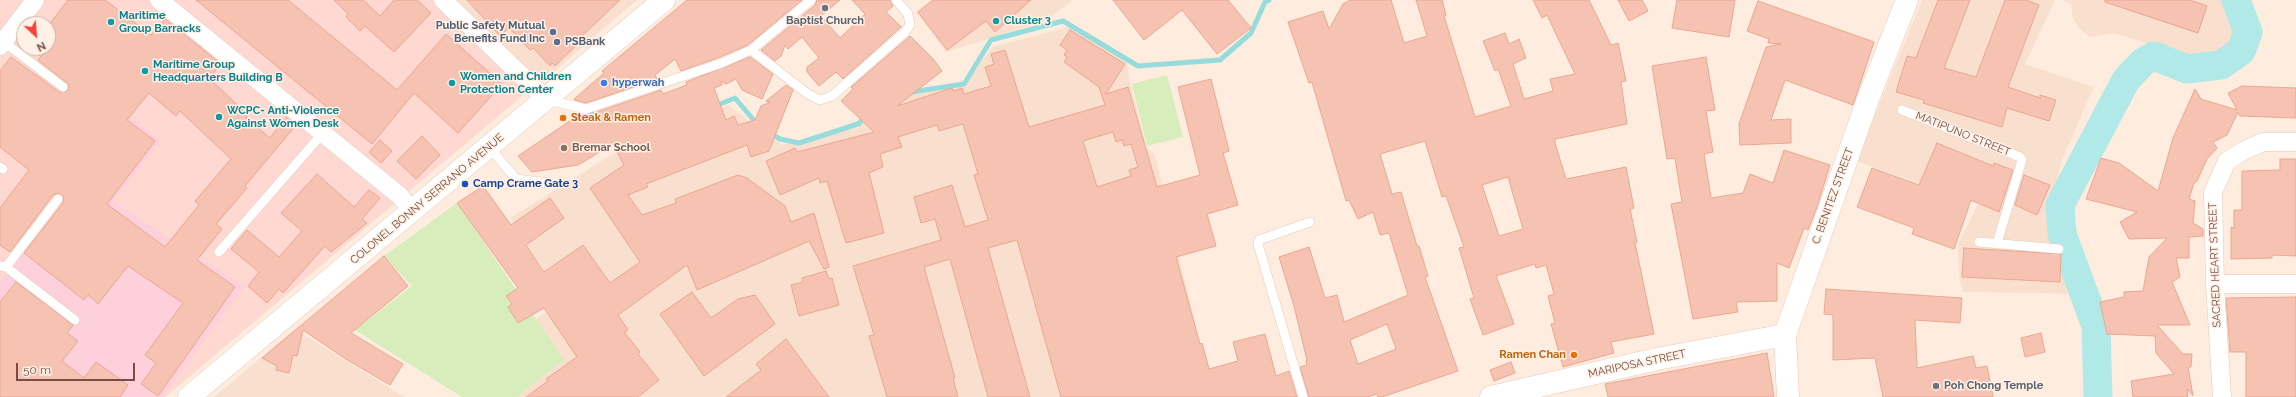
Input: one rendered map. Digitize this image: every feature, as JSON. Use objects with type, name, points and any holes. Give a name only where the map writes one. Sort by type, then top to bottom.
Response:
[{"type":"main road","name":"COLONEL BONNY SERRANO AVENUE","points":[[189,397],[664,0]]},
{"type":"main road","name":"C. BENITEZ STREET","points":[[1788,397],[1785,335],[1868,99],[1907,0]]},
{"type":"main road","name":"MARIPOSA STREET","points":[[1491,397],[1657,359],[1785,335]]},
{"type":"street","points":[[2,44],[35,0]]},
{"type":"street","points":[[159,0],[400,196],[412,211]]},
{"type":"street","points":[[443,0],[546,99]]},
{"type":"street","name":"SACRED HEART STREET","points":[[2222,397],[2214,284],[2213,192],[2227,161],[2263,142],[2296,142]]},
{"type":"street","points":[[2214,284],[2296,284]]},
{"type":"lane","points":[[546,99],[580,109],[586,109],[722,63],[751,50],[810,0]]},
{"type":"lane","points":[[751,50],[808,94],[820,100],[832,96],[905,32],[910,25],[908,14],[896,0]]},
{"type":"lane","points":[[2,44],[63,87]]},
{"type":"lane","name":"MATIPUNO STREET","points":[[1902,110],[2020,157],[2022,160],[1997,244]]},
{"type":"lane","points":[[219,252],[322,134]]},
{"type":"lane","points":[[489,147],[516,179],[549,182]]},
{"type":"lane","points":[[58,199],[3,267],[74,320]]},
{"type":"lane","points":[[1303,397],[1258,244],[1259,240],[1310,222]]},
{"type":"lane","points":[[1979,242],[2059,249]]},
{"type":"shaded area","points":[[0,0],[432,0],[528,91],[165,397],[0,397]]},
{"type":"shaded area","points":[[454,0],[637,0],[542,82]]},
{"type":"shaded area","points":[[931,0],[1073,0],[1045,21],[946,52],[916,12]]},
{"type":"shaded area","points":[[1922,0],[2055,0],[2025,64],[2094,87],[2061,162],[2050,215],[2079,294],[1963,292],[1959,276],[1958,245],[1978,204],[1856,161]]},
{"type":"shaded area","points":[[2063,0],[2232,0],[2240,22],[2229,45],[2198,60],[2114,33],[2090,37],[2080,29],[2073,19],[2071,5]]},
{"type":"shaded area","points":[[1069,27],[1127,62],[1129,78],[1147,148],[1155,155],[1212,397],[517,397],[564,360],[536,319],[563,300],[510,218],[624,147],[728,105],[782,145],[858,128],[892,97],[965,84],[992,47]]},
{"type":"shaded area","points":[[131,118],[160,141],[113,201],[244,287],[162,397],[0,397],[0,283]]},
{"type":"shaded area","points":[[295,329],[398,393],[405,397],[214,397]]},
{"type":"green space","points":[[1167,75],[1183,137],[1147,146],[1132,84]]},
{"type":"green space","points":[[457,203],[564,360],[517,397],[462,397],[355,330],[412,286],[384,256]]},
{"type":"building","points":[[68,0],[105,0],[151,35],[165,19],[221,64],[209,78],[248,115],[246,118],[270,138],[286,117],[296,125],[245,186],[247,188],[216,224],[222,229],[197,260],[235,287],[158,396],[141,384],[156,363],[145,355],[183,303],[128,266],[98,304],[88,295],[84,300],[24,253],[63,203],[64,197],[59,193],[53,195],[10,252],[0,245],[0,208],[29,170],[0,147],[0,71],[11,57],[59,92],[67,91],[69,87],[67,83],[38,60],[41,56],[56,56],[56,16]],"holes":[[[149,93],[176,116],[180,111],[231,159],[195,201],[199,205],[165,247],[107,204],[155,141],[127,120]]]},
{"type":"building","points":[[196,0],[288,0],[397,90],[446,34],[502,84],[458,133],[414,93],[372,144]]},
{"type":"building","points":[[334,0],[363,0],[380,16],[394,0],[417,0],[431,13],[394,52],[365,26],[360,31],[346,17],[348,14]]},
{"type":"building","name":"Public Safety Mutual Benefits Fund Inc","points":[[467,0],[620,0],[582,36],[584,38],[555,66],[552,63],[550,66],[533,48],[530,50],[509,28],[500,36]]},
{"type":"building","points":[[687,0],[802,0],[748,45],[681,71],[675,59],[655,75],[657,79],[586,103],[574,99],[604,73],[602,71]]},
{"type":"building","points":[[817,0],[840,0],[821,16],[840,38],[865,14],[852,0],[890,0],[893,6],[886,12],[901,27],[843,79],[836,72],[819,86],[807,72],[807,67],[819,58],[802,37],[788,49],[785,45],[781,56],[775,61],[761,50],[815,5]]},
{"type":"building","points":[[933,0],[1031,0],[995,32],[986,21],[947,50],[918,12]]},
{"type":"building","points":[[1113,0],[1228,0],[1251,28],[1217,54],[1182,10],[1144,40]]},
{"type":"building","points":[[1350,0],[1391,0],[1404,43],[1427,36],[1416,0],[1442,0],[1446,15],[1444,16],[1475,117],[1511,106],[1498,69],[1495,71],[1483,41],[1505,33],[1509,44],[1519,39],[1526,58],[1513,64],[1524,99],[1553,91],[1550,79],[1575,74],[1547,15],[1542,18],[1533,0],[1589,0],[1611,45],[1618,43],[1626,81],[1621,82],[1627,124],[1555,139],[1555,143],[1566,179],[1626,167],[1634,208],[1630,209],[1637,242],[1635,243],[1654,334],[1611,342],[1614,353],[1563,367],[1551,324],[1555,323],[1548,296],[1554,294],[1546,265],[1536,268],[1535,264],[1496,276],[1514,324],[1483,335],[1470,299],[1474,298],[1459,248],[1464,247],[1446,196],[1442,197],[1425,141],[1380,154],[1392,194],[1401,192],[1417,246],[1419,246],[1428,276],[1425,277],[1458,371],[1382,397],[1378,397],[1377,394],[1367,397],[1309,397],[1300,367],[1307,365],[1307,360],[1294,306],[1279,257],[1309,247],[1325,298],[1337,295],[1344,322],[1408,295],[1389,233],[1380,235],[1373,212],[1358,219],[1349,200],[1346,201],[1312,82],[1309,83],[1288,22],[1323,11],[1329,29],[1343,4]],"holes":[[[1508,177],[1523,229],[1499,236],[1482,185]],[[1387,324],[1396,349],[1358,364],[1350,340]]]},
{"type":"building","points":[[1618,0],[1642,0],[1648,11],[1629,21]]},
{"type":"building","points":[[1677,0],[1735,0],[1729,37],[1672,28]]},
{"type":"building","points":[[1938,0],[1970,0],[1944,68],[1976,77],[2005,0],[2026,0],[2039,5],[2008,87],[2040,98],[2040,95],[2056,100],[2049,121],[2007,108],[2002,127],[1923,103],[1924,100],[1896,92],[1907,56],[1916,58]]},
{"type":"building","points":[[2105,0],[2190,0],[2207,6],[2198,33],[2105,2]]},
{"type":"building","points":[[1758,1],[1874,42],[1853,105],[1785,80],[1771,120],[1791,119],[1791,143],[1740,145],[1739,124],[1766,47],[1781,44],[1768,43],[1769,39],[1747,31]]},
{"type":"building","points":[[1070,30],[1125,64],[1106,94],[1128,87],[1157,187],[1200,175],[1178,87],[1211,79],[1229,151],[1223,153],[1238,205],[1207,214],[1216,246],[1176,257],[1200,344],[1202,343],[1209,369],[1238,361],[1233,342],[1265,334],[1276,376],[1289,371],[1297,397],[1061,397],[1017,240],[988,248],[1030,397],[988,397],[950,259],[924,267],[955,378],[953,378],[958,397],[887,397],[869,336],[874,335],[853,266],[941,240],[935,219],[921,223],[914,197],[952,185],[965,227],[988,220],[974,175],[978,174],[963,124],[939,131],[937,125],[898,137],[902,147],[880,154],[883,167],[869,173],[884,233],[846,243],[827,181],[820,183],[819,178],[780,195],[766,161],[795,148],[797,152],[874,132],[841,101],[853,89],[851,87],[910,36],[934,60],[942,71],[897,106],[952,88],[953,91],[962,88],[964,94],[991,86],[985,67],[994,64],[991,54],[1005,50],[1029,127],[1105,105],[1099,87],[1064,62],[1067,57],[1064,55],[1067,50],[1060,45]],"holes":[[[1113,132],[1116,142],[1122,140],[1124,146],[1131,144],[1138,167],[1129,170],[1131,176],[1097,187],[1083,141]]]},
{"type":"building","points":[[750,57],[773,74],[762,99],[742,90],[736,79],[726,84],[721,81],[722,85],[714,88],[726,120],[734,116],[738,125],[755,120],[761,106],[770,102],[766,101],[786,85],[793,90],[769,151],[751,157],[747,145],[646,184],[648,187],[628,195],[642,215],[676,203],[675,199],[738,175],[747,178],[785,206],[791,222],[814,213],[829,267],[824,269],[809,241],[697,290],[687,265],[618,315],[628,330],[624,332],[640,352],[638,354],[659,380],[638,397],[526,397],[548,381],[546,379],[577,357],[544,308],[518,323],[508,307],[512,304],[506,296],[518,288],[457,203],[483,186],[511,225],[550,198],[564,218],[526,245],[544,272],[583,245],[610,283],[640,262],[590,188],[624,165],[613,144],[578,165],[532,172],[518,156],[580,114],[588,115],[661,90],[663,94],[687,85],[686,82]]},
{"type":"building","points":[[1706,57],[1715,110],[1706,111],[1713,152],[1704,154],[1711,198],[1743,193],[1750,174],[1773,183],[1784,150],[1830,165],[1808,230],[1804,228],[1789,268],[1777,263],[1777,301],[1736,302],[1738,312],[1693,319],[1671,204],[1682,202],[1675,158],[1667,159],[1652,66]]},
{"type":"building","points":[[2242,86],[2296,88],[2296,118],[2240,116],[2238,112],[2227,135],[2213,142],[2217,148],[2207,159],[2197,181],[2194,183],[2189,199],[2195,201],[2193,223],[2203,229],[2203,236],[2189,237],[2189,258],[2176,258],[2180,277],[2172,282],[2190,325],[2157,325],[2183,354],[2192,354],[2191,367],[2188,367],[2193,396],[2187,389],[2188,397],[2133,397],[2131,381],[2174,374],[2156,353],[2155,336],[2107,334],[2100,302],[2124,297],[2124,292],[2143,291],[2149,257],[2167,238],[2129,239],[2120,222],[2137,212],[2086,199],[2101,158],[2119,163],[2158,191],[2173,138],[2195,89],[2201,99],[2237,110],[2228,93]]},
{"type":"building","points":[[422,136],[440,155],[416,179],[397,161]]},
{"type":"building","points":[[380,140],[392,151],[381,163],[369,152]]},
{"type":"building","points":[[1937,143],[1993,166],[1994,163],[2013,170],[1999,212],[1971,200],[1954,249],[1912,234],[1914,228],[1857,207],[1872,168],[1919,185]]},
{"type":"building","points":[[2280,159],[2296,159],[2296,256],[2272,255],[2272,258],[2231,259],[2231,227],[2234,228],[2234,210],[2242,210],[2242,171],[2280,170]]},
{"type":"building","points":[[317,174],[354,207],[369,190],[380,198],[362,219],[367,223],[331,252],[325,246],[283,293],[279,289],[267,303],[248,286],[259,272],[231,249],[247,230],[279,257],[302,231],[281,213]]},
{"type":"building","points":[[2024,175],[2050,185],[2037,215],[2015,205]]},
{"type":"building","points":[[1964,248],[2061,254],[2060,282],[1962,277]]},
{"type":"building","points":[[384,256],[408,286],[351,333],[403,364],[390,385],[344,358],[303,330],[297,356],[293,355],[289,373],[276,370],[277,366],[262,358]]},
{"type":"building","points":[[826,271],[829,279],[832,278],[839,305],[799,316],[791,285],[803,282],[802,278]]},
{"type":"building","points":[[16,282],[73,325],[67,333],[78,341],[62,361],[84,378],[96,362],[128,385],[120,397],[0,397],[0,302]]},
{"type":"building","points":[[1826,289],[1962,298],[1960,323],[1915,320],[1917,368],[1973,356],[1976,368],[1987,366],[1993,397],[1883,397],[1875,358],[1833,360],[1833,315],[1824,314]]},
{"type":"building","points":[[692,292],[711,318],[738,299],[755,295],[775,324],[704,376],[660,314]]},
{"type":"building","points":[[2296,297],[2296,397],[2246,397],[2246,352],[2230,352],[2226,298]]},
{"type":"building","points":[[2041,333],[2045,352],[2025,357],[2021,338]]},
{"type":"building","points":[[786,339],[829,397],[726,397],[761,370],[756,364]]},
{"type":"building","points":[[1767,353],[1774,397],[1608,397],[1605,384]]},
{"type":"building","points":[[1511,362],[1515,373],[1494,381],[1490,370]]},
{"type":"waterway","points":[[911,92],[964,84],[991,40],[1063,21],[1138,66],[1220,60],[1251,33],[1265,2],[1269,0]]},
{"type":"waterway","points":[[2098,397],[2096,326],[2062,234],[2060,205],[2126,80],[2143,62],[2154,56],[2187,69],[2221,65],[2241,51],[2248,32],[2236,0]]},
{"type":"waterway","points":[[715,106],[735,98],[757,124]]},
{"type":"waterway","points":[[587,113],[596,115]]},
{"type":"waterway","points":[[770,133],[780,139],[799,143],[858,124],[866,117]]},
{"type":"place","name":"Baptist Church","points":[[825,8]]},
{"type":"place","name":"Cluster 3","points":[[996,21]]},
{"type":"place","name":"Maritime Group Barracks","points":[[111,22]]},
{"type":"place","name":"Public Safety Mutual Benefits Fund Inc","points":[[553,32]]},
{"type":"place","name":"PSBank","points":[[557,42]]},
{"type":"place","name":"Maritime Group Headquarters Building B","points":[[145,71]]},
{"type":"place","name":"Women and Children Protection Center","points":[[452,83]]},
{"type":"place","name":"hyperwah","points":[[604,83]]},
{"type":"place","name":"WCPC- Anti-Violence Against Women Desk","points":[[219,117]]},
{"type":"place","name":"Steak & Ramen","points":[[563,118]]},
{"type":"place","name":"Bremar School","points":[[564,148]]},
{"type":"place","name":"Camp Crame Gate 3","points":[[465,184]]},
{"type":"place","name":"Ramen Chan","points":[[1574,355]]},
{"type":"place","name":"Poh Chong Temple","points":[[1936,386]]}]
